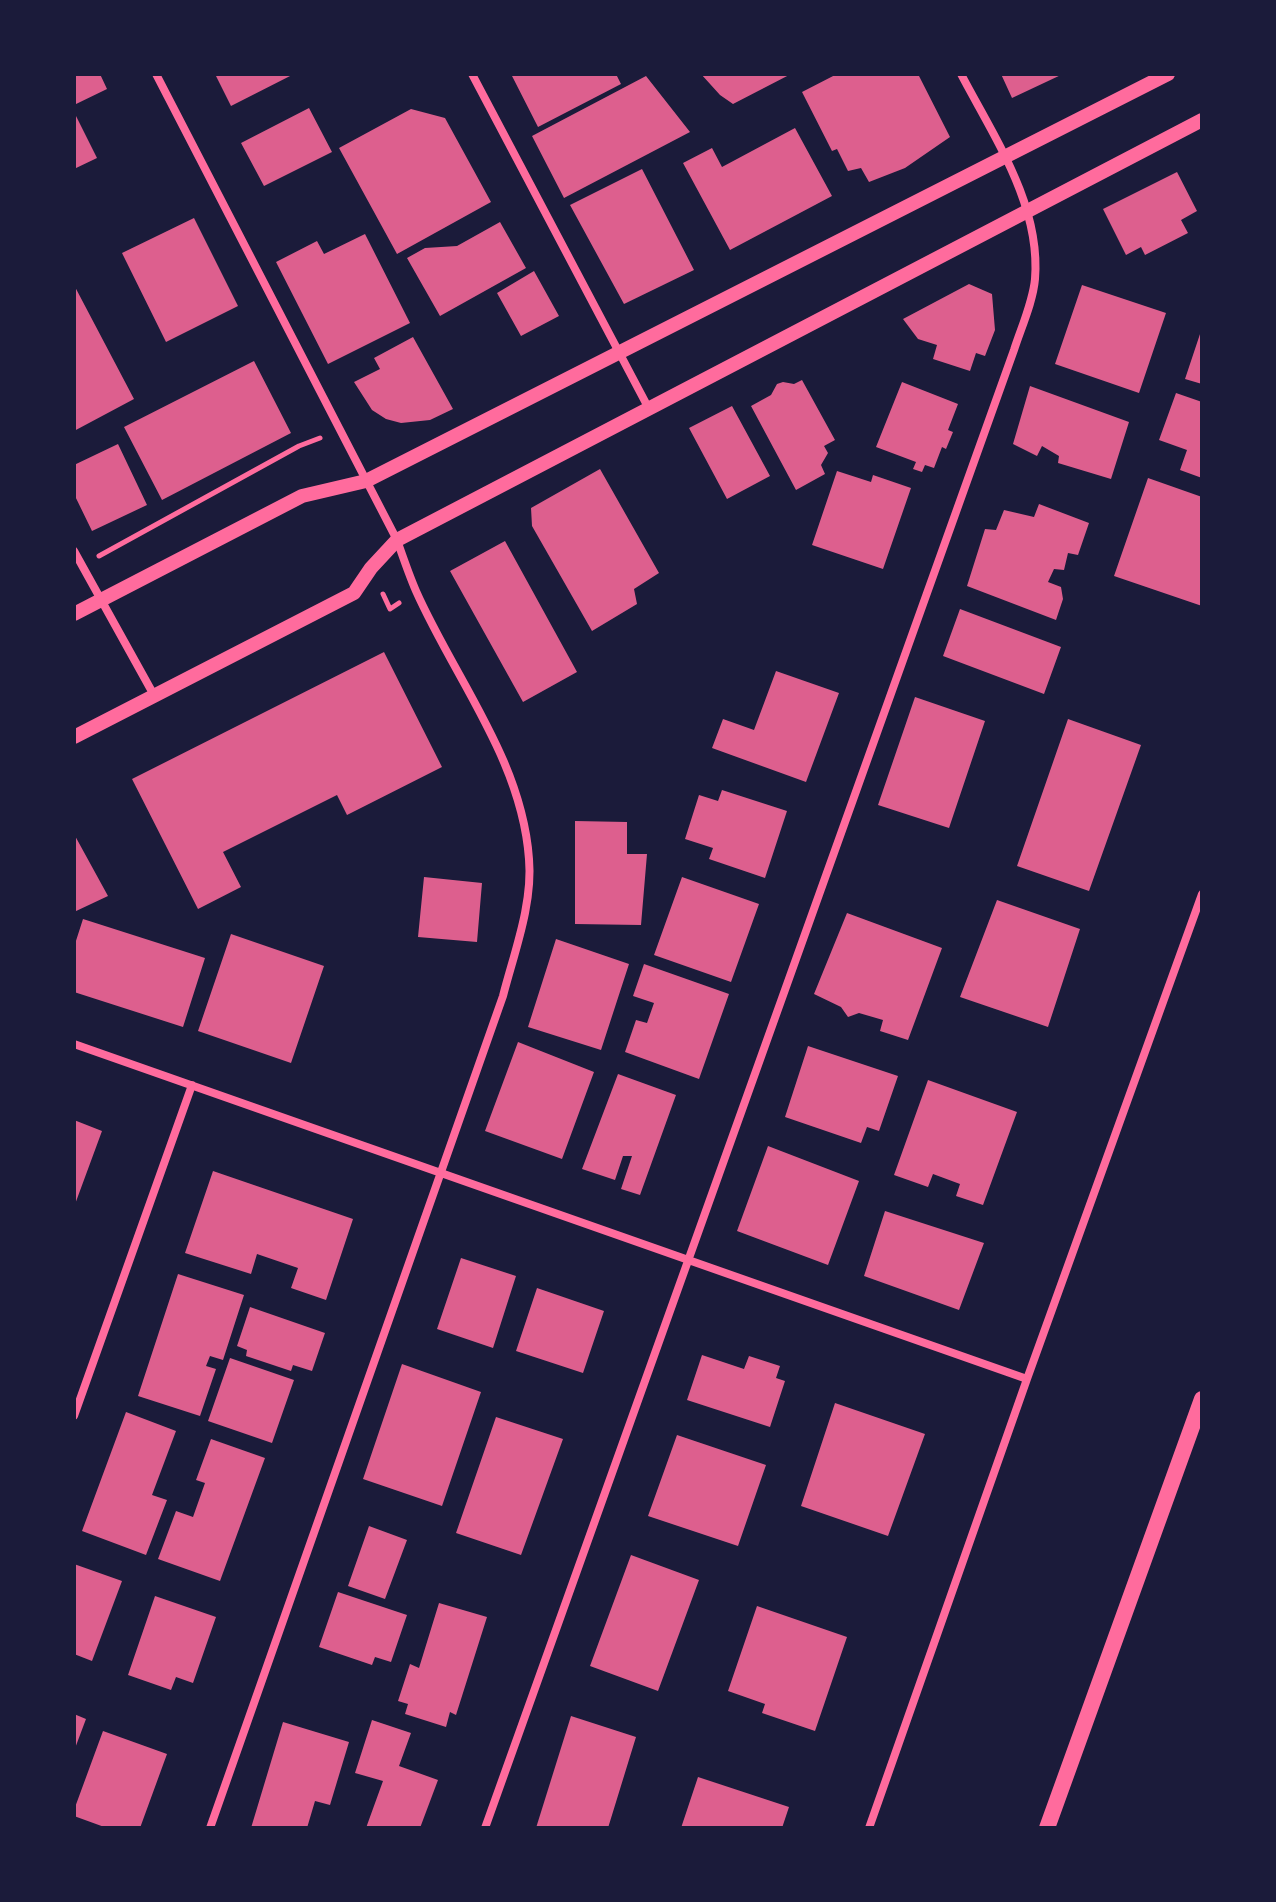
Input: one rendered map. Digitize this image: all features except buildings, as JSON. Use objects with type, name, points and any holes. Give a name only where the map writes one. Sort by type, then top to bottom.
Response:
[{"type":"main road","points":[[1047,1828],[1202,1399]]},
{"type":"street","points":[[156,74],[397,540],[416,592],[504,762],[521,812],[530,860],[527,902],[503,996],[210,1828]]},
{"type":"street","points":[[472,74],[649,409]]},
{"type":"street","points":[[485,1828],[1014,350],[1035,282],[1029,212],[961,74]]},
{"type":"street","points":[[74,614],[302,496],[366,481],[1168,74]]},
{"type":"street","points":[[74,737],[354,593],[371,568],[397,540],[1202,120]]},
{"type":"street","points":[[74,551],[155,697]]},
{"type":"street","points":[[869,1828],[1202,894]]},
{"type":"street","points":[[74,1044],[1027,1379]]},
{"type":"street","points":[[74,1416],[192,1085]]},
{"type":"path","points":[[81,566],[299,446]]}]
